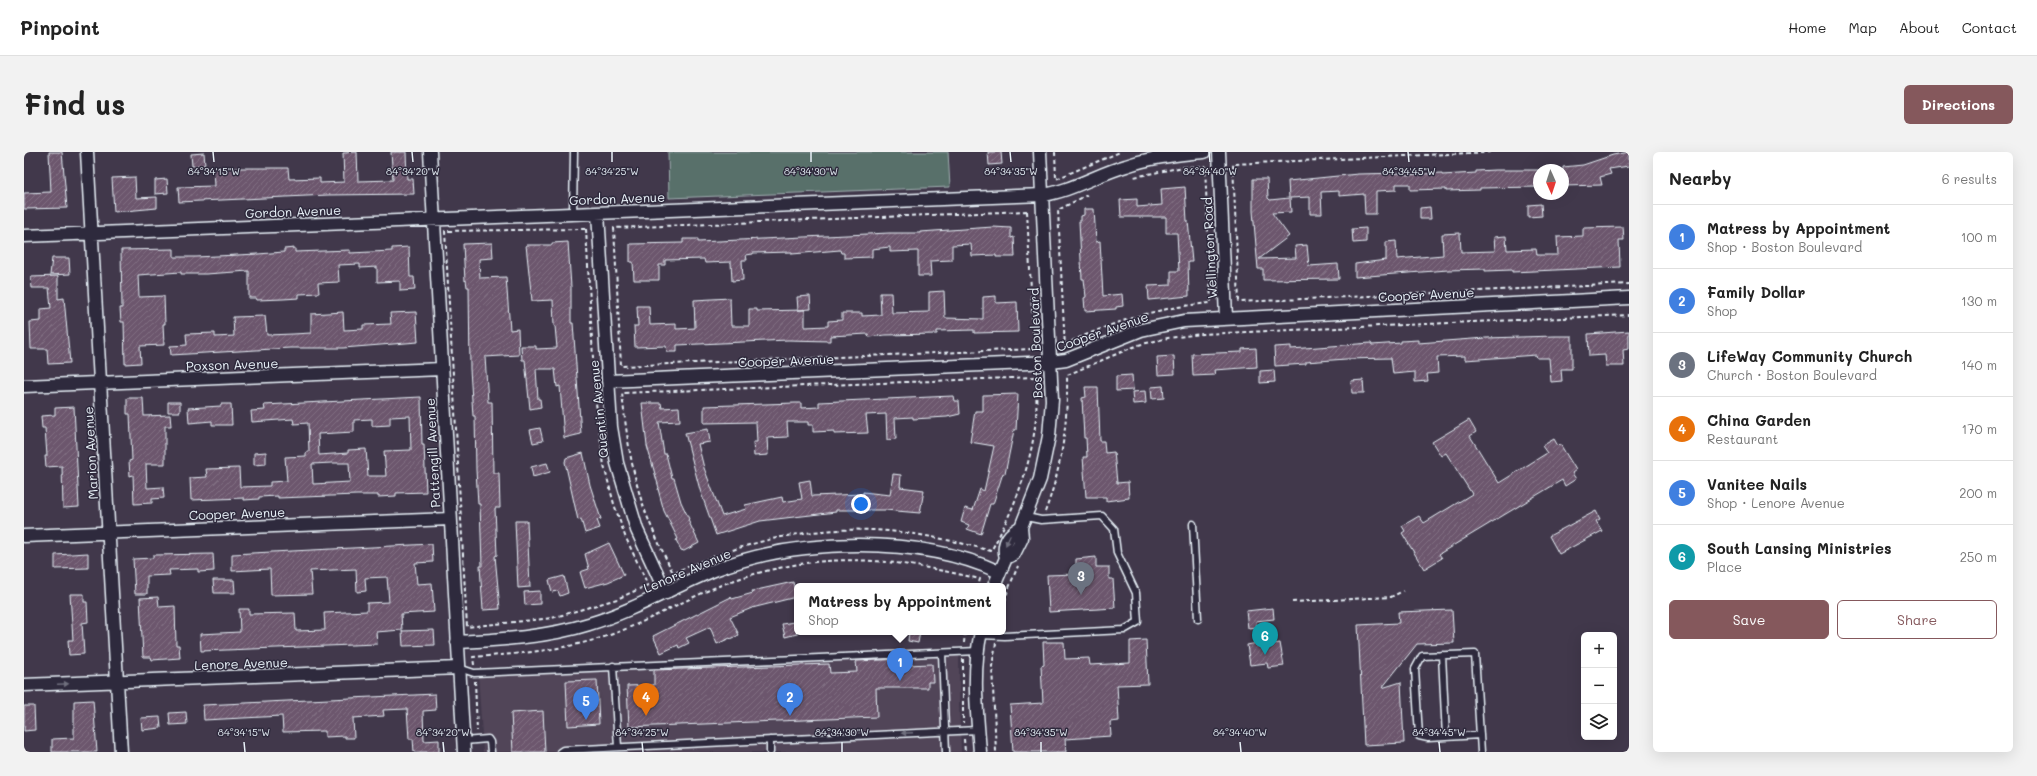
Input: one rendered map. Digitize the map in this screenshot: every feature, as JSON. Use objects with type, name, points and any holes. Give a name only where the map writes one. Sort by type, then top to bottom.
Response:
[{"type":"street","name":"Marion Avenue","points":[[87,152],[121,752]]},
{"type":"street","name":"Pattengill Avenue","points":[[430,152],[464,746]]},
{"type":"street","name":"Boston Boulevard","points":[[995,583],[1006,558],[1014,554],[1022,538],[1023,522],[1040,479],[1049,436],[1052,400],[1051,362],[1040,152]]},
{"type":"street","name":"Gordon Avenue","points":[[24,236],[598,214],[1057,194],[1127,165],[1171,155],[1204,152]]},
{"type":"street","name":"Wellington Road","points":[[1219,152],[1226,318]]},
{"type":"street","name":"Quentin Avenue","points":[[598,214],[611,427],[617,463],[637,530],[666,593]]},
{"type":"street","name":"Cooper Avenue","points":[[608,381],[1051,362],[1066,360],[1141,330],[1184,321],[1629,298]]},
{"type":"street","name":"Poxson Avenue","points":[[24,386],[442,369]]},
{"type":"street","name":"Cooper Avenue","points":[[24,536],[450,519]]},
{"type":"street","name":"Lenore Avenue","points":[[457,642],[556,632],[588,625],[616,615],[718,569],[759,556],[795,548],[870,545],[907,548],[944,554],[985,565],[999,572]]},
{"type":"street","points":[[980,752],[976,701],[978,651],[981,635]]},
{"type":"street","name":"Lenore Avenue","points":[[24,686],[459,668]]},
{"type":"lane","points":[[573,214],[574,152]]},
{"type":"lane","points":[[989,635],[997,636],[1124,630],[1138,622],[1136,593],[1116,553],[1114,529],[1102,516],[1023,522]]},
{"type":"lane","points":[[1193,524],[1198,619]]},
{"type":"lane","points":[[459,668],[474,673],[978,651]]},
{"type":"lane","points":[[942,653],[946,752]]},
{"type":"lane","points":[[1480,735],[1428,738],[1419,736],[1415,669],[1422,656],[1475,654],[1476,672],[1480,735],[1481,752]]},
{"type":"lane","points":[[1442,655],[1446,737]]},
{"type":"lane","points":[[613,666],[618,747]]},
{"type":"lane","points":[[560,752],[563,750],[587,750],[618,747],[978,730]]},
{"type":"lane","points":[[464,746],[478,740],[488,739],[490,742],[491,752]]},
{"type":"lane","points":[[770,740],[770,752]]},
{"type":"path","points":[[1055,152],[1056,179],[1120,152]]},
{"type":"path","points":[[1491,152],[1233,164],[1239,302],[1629,284]]},
{"type":"path","points":[[1065,344],[1123,319],[1152,311],[1184,305],[1211,303],[1205,166],[1158,171],[1129,178]]},
{"type":"path","points":[[1066,348],[1058,210],[1091,193]]},
{"type":"path","points":[[1027,211],[1034,349],[622,366],[614,228],[1027,211]]},
{"type":"path","points":[[586,229],[595,394],[604,466],[614,504],[625,536],[648,585],[617,599],[552,618],[467,627],[445,231],[586,229]]},
{"type":"path","points":[[1041,520],[1054,488],[1061,459],[1068,405],[1067,375],[1138,346],[1168,338],[1202,334],[1629,315]]},
{"type":"path","points":[[1036,377],[1036,416],[1032,448],[1025,475],[1013,508],[991,551],[929,536],[886,530],[850,529],[811,532],[772,538],[735,548],[673,573],[655,537],[636,479],[627,437],[622,393],[1036,377]]},
{"type":"path","points":[[478,740],[473,657],[516,654],[566,646],[611,634],[709,590],[779,568],[812,562],[851,560],[888,561],[922,566],[980,579],[979,583]]},
{"type":"path","points":[[1006,597],[1019,564]]},
{"type":"path","points":[[1292,602],[1391,598],[1403,591]]},
{"type":"path","points":[[996,752],[992,666],[997,636]]},
{"type":"shaded area","points":[[959,652],[961,752],[483,752],[478,671]]},
{"type":"green space","points":[[668,152],[948,152],[950,187],[669,198]]},
{"type":"building","points":[[49,152],[62,152],[67,208],[24,209],[24,193],[51,192]]},
{"type":"building","points":[[357,152],[358,181],[393,180],[391,152],[406,152],[407,179],[413,179],[414,194],[328,195],[179,202],[178,187],[215,186],[214,168],[288,168],[289,179],[320,178],[320,183],[344,182],[343,153]]},
{"type":"building","points":[[988,152],[1001,152],[1002,164],[989,165]]},
{"type":"building","points":[[1629,152],[1629,166],[1609,169],[1611,174],[1600,177],[1602,185],[1569,186],[1569,166],[1583,165],[1613,155]]},
{"type":"building","points":[[204,153],[205,165],[192,166],[191,154]]},
{"type":"building","points":[[1533,170],[1533,187],[1480,188],[1480,190],[1446,191],[1446,189],[1410,190],[1410,184],[1396,184],[1396,190],[1376,191],[1376,214],[1365,214],[1364,194],[1339,196],[1339,191],[1321,192],[1322,214],[1310,214],[1310,197],[1290,198],[1291,212],[1272,213],[1289,236],[1259,259],[1296,258],[1295,246],[1307,245],[1309,266],[1338,264],[1339,279],[1263,280],[1263,269],[1258,269],[1253,211],[1253,179],[1267,179],[1268,198],[1270,200],[1289,198],[1288,181],[1358,174],[1406,173],[1406,175],[1442,173],[1442,175],[1476,173],[1476,171]]},
{"type":"building","points":[[135,177],[136,198],[157,197],[157,208],[114,212],[112,178]]},
{"type":"building","points":[[167,179],[168,193],[155,194],[155,180]]},
{"type":"building","points":[[1185,187],[1192,262],[1188,262],[1189,296],[1149,300],[1148,286],[1171,285],[1171,271],[1179,271],[1177,233],[1166,233],[1166,217],[1121,217],[1120,200],[1137,199],[1137,207],[1162,205],[1161,189]]},
{"type":"building","points":[[1541,204],[1542,216],[1528,217],[1528,205]]},
{"type":"building","points":[[1430,207],[1431,219],[1420,219],[1420,208]]},
{"type":"building","points":[[1084,209],[1094,209],[1096,242],[1100,241],[1103,296],[1122,294],[1123,306],[1116,307],[1116,309],[1085,311],[1084,298],[1086,297],[1084,279],[1082,279],[1079,221],[1081,221],[1081,216],[1084,215]]},
{"type":"building","points":[[993,227],[1011,228],[1011,238],[1014,237],[1015,257],[996,257],[996,255],[972,256],[971,244],[952,245],[952,260],[930,261],[931,276],[918,276],[918,251],[890,252],[890,247],[872,249],[872,257],[844,258],[844,253],[841,253],[840,250],[792,254],[792,252],[753,253],[746,255],[747,260],[742,260],[743,280],[732,281],[731,262],[705,263],[704,259],[665,260],[665,265],[659,265],[659,280],[634,280],[633,262],[630,262],[630,244],[683,243],[683,239],[698,239],[698,242],[889,233],[920,233]]},
{"type":"building","points":[[1623,227],[1624,240],[1619,240],[1620,267],[1512,272],[1512,270],[1485,271],[1485,269],[1448,270],[1355,277],[1355,264],[1386,260],[1386,242],[1396,241],[1397,259],[1443,255],[1442,234],[1460,233],[1461,252],[1495,251],[1494,237],[1506,236],[1507,250],[1536,249],[1537,255],[1558,255],[1557,237],[1583,236],[1583,228]]},
{"type":"building","points":[[1366,228],[1366,242],[1353,243],[1352,229]]},
{"type":"building","points":[[568,242],[571,287],[571,323],[573,323],[581,434],[564,438],[560,386],[557,387],[555,369],[536,369],[538,399],[540,399],[541,407],[530,409],[525,360],[522,360],[521,346],[536,346],[536,349],[557,348],[553,300],[532,301],[526,245],[552,245],[552,243]]},
{"type":"building","points":[[492,243],[493,258],[479,259],[480,278],[506,277],[510,330],[518,329],[519,355],[485,357],[488,402],[492,402],[493,473],[499,473],[500,508],[495,508],[497,555],[495,556],[500,609],[483,610],[480,566],[482,566],[480,504],[478,504],[475,416],[473,416],[470,369],[469,287],[467,287],[466,280],[465,281],[463,244]]},
{"type":"building","points":[[409,247],[410,277],[414,277],[415,290],[400,291],[400,281],[377,282],[377,267],[360,268],[360,264],[338,265],[339,282],[318,283],[319,293],[299,294],[299,298],[283,299],[257,300],[256,298],[249,298],[249,271],[206,274],[181,274],[181,272],[138,275],[139,297],[164,296],[164,345],[140,346],[141,363],[125,364],[124,322],[121,322],[120,308],[122,308],[121,250],[174,249],[174,257],[196,257],[284,252],[284,249],[295,248],[295,252],[350,250],[350,253],[392,251],[392,248]]},
{"type":"building","points":[[52,258],[69,258],[70,274],[50,275]]},
{"type":"building","points":[[58,276],[58,299],[64,298],[70,363],[48,364],[47,349],[31,349],[30,322],[41,321],[41,309],[51,308],[49,288],[32,288],[31,277]]},
{"type":"building","points":[[944,291],[945,318],[983,319],[983,297],[996,296],[996,303],[1017,302],[1018,332],[974,333],[974,330],[937,331],[937,334],[885,335],[869,337],[868,334],[830,336],[830,341],[788,340],[677,345],[677,352],[667,352],[666,346],[635,347],[634,326],[638,326],[637,306],[649,306],[650,325],[676,324],[676,329],[695,328],[694,300],[730,298],[731,326],[749,326],[749,309],[757,309],[757,311],[805,310],[805,327],[828,326],[828,321],[842,320],[842,313],[862,313],[862,316],[881,315],[880,293],[891,293],[892,313],[929,312],[929,292]]},
{"type":"building","points":[[810,296],[811,309],[798,310],[797,297]]},
{"type":"building","points":[[343,312],[344,330],[363,329],[363,325],[391,324],[390,313],[416,312],[418,342],[343,348],[290,348],[171,355],[170,346],[187,345],[186,334],[215,333],[215,337],[234,336],[233,317],[265,316],[267,335],[293,334],[311,333],[311,314]]},
{"type":"building","points":[[1629,331],[1629,349],[1623,350],[1624,366],[1606,366],[1605,355],[1589,356],[1588,334]]},
{"type":"building","points":[[1572,336],[1572,369],[1561,369],[1562,381],[1551,382],[1549,358],[1537,358],[1536,355],[1465,360],[1465,356],[1437,357],[1438,373],[1427,374],[1428,381],[1415,382],[1415,372],[1393,374],[1391,358],[1346,359],[1275,366],[1274,347],[1291,346],[1291,349],[1371,343],[1372,345],[1401,343],[1401,341],[1418,340],[1418,343],[1486,338]]},
{"type":"building","points":[[1256,348],[1257,367],[1214,370],[1215,375],[1193,376],[1192,354],[1242,352],[1242,349]]},
{"type":"building","points":[[1174,356],[1175,374],[1158,375],[1157,357]]},
{"type":"building","points":[[1274,370],[1275,382],[1260,383],[1260,371]]},
{"type":"building","points":[[1132,375],[1133,390],[1116,391],[1116,376]]},
{"type":"building","points":[[1363,380],[1364,393],[1352,393],[1351,381]]},
{"type":"building","points":[[1163,386],[1164,398],[1152,399],[1151,387]]},
{"type":"building","points":[[1085,387],[1098,387],[1100,441],[1104,441],[1105,453],[1114,452],[1117,483],[1128,482],[1129,498],[1106,501],[1106,497],[1086,497],[1083,457],[1087,457],[1086,438],[1084,438],[1082,398],[1086,397]]},
{"type":"building","points":[[1145,391],[1146,403],[1133,404],[1132,392]]},
{"type":"building","points":[[1018,394],[1016,430],[1014,430],[1005,474],[1003,473],[993,504],[990,504],[981,534],[967,529],[969,525],[961,522],[965,508],[973,510],[980,489],[984,491],[994,446],[970,442],[975,411],[983,411],[983,395]]},
{"type":"building","points":[[953,396],[954,401],[959,401],[960,414],[947,417],[913,419],[913,417],[895,418],[896,439],[887,440],[886,414],[866,415],[868,433],[834,434],[834,431],[813,432],[813,425],[808,425],[808,422],[787,422],[788,437],[767,438],[768,455],[754,456],[753,442],[757,442],[756,422],[704,423],[704,406],[801,403],[801,408],[819,407],[819,402]]},
{"type":"building","points":[[421,397],[422,445],[424,445],[426,492],[396,493],[396,496],[378,497],[378,495],[357,495],[278,498],[278,496],[259,497],[259,499],[244,500],[244,498],[191,500],[190,478],[207,477],[206,469],[239,468],[240,487],[270,486],[270,482],[287,481],[285,457],[306,456],[306,452],[309,452],[308,423],[294,424],[293,419],[252,422],[251,411],[265,410],[264,405]],"holes":[[[410,416],[411,450],[384,451],[386,476],[368,476],[366,449],[348,450],[348,453],[319,455],[318,434],[354,432],[354,420],[372,419],[372,426],[390,425],[390,417]],[[349,463],[350,482],[313,484],[312,464]]]},
{"type":"building","points":[[127,398],[143,398],[144,416],[170,415],[171,426],[165,426],[165,464],[146,464],[147,488],[163,487],[164,498],[152,499],[152,503],[134,504],[133,475],[130,476],[129,461],[132,460],[130,414],[127,414]]},
{"type":"building","points":[[168,402],[180,402],[180,412],[168,412]]},
{"type":"building","points":[[642,403],[661,403],[662,408],[679,407],[680,421],[659,422],[664,454],[666,454],[672,478],[674,478],[681,502],[699,543],[684,551],[681,550],[676,540],[678,539],[664,511],[647,446]]},
{"type":"building","points":[[221,404],[231,404],[232,425],[212,425],[212,421],[189,423],[188,408],[221,406]]},
{"type":"building","points":[[74,407],[79,507],[63,508],[62,466],[46,467],[45,456],[47,456],[45,428],[42,428],[41,416],[55,415],[55,408]]},
{"type":"building","points":[[1469,420],[1476,432],[1470,436],[1499,483],[1547,453],[1542,446],[1554,439],[1558,446],[1560,444],[1576,470],[1572,473],[1576,479],[1565,486],[1562,480],[1439,554],[1442,558],[1424,569],[1402,533],[1405,531],[1402,526],[1419,516],[1424,523],[1472,494],[1446,453],[1441,456],[1432,442]]},
{"type":"building","points":[[540,428],[543,441],[533,443],[530,430]]},
{"type":"building","points":[[708,429],[710,442],[698,444],[704,468],[722,516],[746,509],[745,505],[782,497],[783,502],[802,499],[799,482],[810,480],[812,496],[863,494],[863,492],[890,495],[893,474],[901,475],[900,487],[924,490],[920,513],[885,510],[836,510],[836,512],[760,521],[716,535],[700,490],[685,433]]},
{"type":"building","points":[[266,452],[266,464],[254,465],[254,453]]},
{"type":"building","points":[[583,453],[590,485],[601,519],[597,520],[600,528],[585,533],[581,519],[578,520],[565,462],[566,458]]},
{"type":"building","points":[[547,463],[550,472],[533,477],[531,467]]},
{"type":"building","points":[[1596,511],[1600,519],[1596,521],[1602,531],[1559,554],[1549,536]]},
{"type":"building","points":[[515,521],[527,521],[530,587],[518,588]]},
{"type":"building","points":[[609,543],[624,575],[608,582],[585,588],[580,572],[589,569],[585,554]]},
{"type":"building","points":[[432,544],[433,562],[415,563],[417,584],[432,583],[434,612],[401,614],[402,630],[376,632],[377,644],[201,651],[200,634],[240,632],[239,609],[249,609],[249,614],[295,613],[296,631],[325,630],[324,613],[367,611],[367,603],[389,602],[387,577],[365,578],[366,591],[357,592],[356,569],[310,571],[312,594],[271,595],[270,569],[232,571],[232,554]]},
{"type":"building","points":[[88,553],[88,568],[55,569],[55,555]]},
{"type":"building","points":[[213,554],[214,571],[198,572],[198,569],[169,570],[170,575],[147,576],[147,594],[135,594],[133,559],[153,558],[153,555]]},
{"type":"building","points":[[1096,557],[1096,567],[1109,567],[1109,579],[1113,579],[1115,608],[1049,612],[1047,575],[1076,574],[1076,559]]},
{"type":"building","points":[[564,576],[568,593],[560,596],[558,591],[552,592],[549,580]]},
{"type":"building","points":[[213,580],[234,580],[235,593],[214,593]]},
{"type":"building","points":[[793,582],[794,598],[752,608],[730,617],[739,635],[731,639],[730,638],[717,644],[710,627],[686,638],[689,643],[679,648],[678,645],[661,653],[653,636],[731,597],[732,599],[753,593],[752,591]]},
{"type":"building","points":[[540,591],[540,604],[525,605],[524,592]]},
{"type":"building","points":[[70,594],[84,594],[84,602],[87,602],[88,622],[82,623],[84,654],[69,655],[68,640],[73,640]]},
{"type":"building","points":[[158,597],[159,607],[175,606],[176,645],[179,645],[180,658],[152,660],[151,657],[143,657],[140,598]]},
{"type":"building","points":[[1273,608],[1274,619],[1256,621],[1257,627],[1248,628],[1246,611]]},
{"type":"building","points":[[1452,610],[1454,643],[1417,644],[1382,688],[1401,682],[1404,743],[1364,745],[1358,625],[1399,623],[1398,612]]},
{"type":"building","points":[[794,622],[794,635],[785,637],[782,624]]},
{"type":"building","points":[[434,630],[435,645],[403,646],[402,631]]},
{"type":"building","points":[[909,635],[919,635],[918,643],[908,641]]},
{"type":"building","points":[[1146,640],[1148,684],[1117,685],[1119,721],[1110,722],[1111,736],[1065,739],[1066,752],[1013,752],[1010,705],[1043,703],[1041,666],[1044,665],[1043,642],[1064,642],[1065,659],[1089,658],[1090,665],[1130,663],[1130,641]]},
{"type":"building","points":[[1257,643],[1258,646],[1280,643],[1284,666],[1268,668],[1267,663],[1250,665],[1247,645]]},
{"type":"building","points":[[906,659],[906,665],[932,664],[933,682],[928,682],[928,688],[876,688],[877,717],[629,727],[627,686],[654,685],[654,670],[829,664],[830,673],[857,672],[856,661]]},
{"type":"building","points":[[597,680],[599,724],[568,726],[566,681]]},
{"type":"building","points":[[435,694],[436,710],[423,711],[424,741],[439,740],[439,752],[414,752],[413,739],[409,739],[407,709],[383,710],[384,716],[353,718],[354,738],[345,738],[345,736],[325,737],[325,731],[283,732],[282,716],[204,720],[203,705]]},
{"type":"building","points":[[93,700],[97,752],[52,752],[52,739],[74,738],[74,701]]},
{"type":"building","points":[[24,706],[34,706],[35,730],[24,731]]},
{"type":"building","points":[[543,711],[545,752],[513,752],[511,713]]},
{"type":"building","points":[[186,712],[187,724],[170,725],[169,713]]},
{"type":"building","points":[[160,717],[161,728],[142,730],[141,718]]},
{"type":"place","name":"LifeWay Community Church","points":[[1081,595]]},
{"type":"place","name":"South Lansing Ministries","points":[[1265,655]]},
{"type":"place","name":"Matress by Appointment","points":[[900,681]]},
{"type":"place","name":"China Garden","points":[[646,716]]},
{"type":"place","name":"Family Dollar","points":[[790,716]]},
{"type":"place","name":"Vanitee Nails","points":[[586,720]]}]
